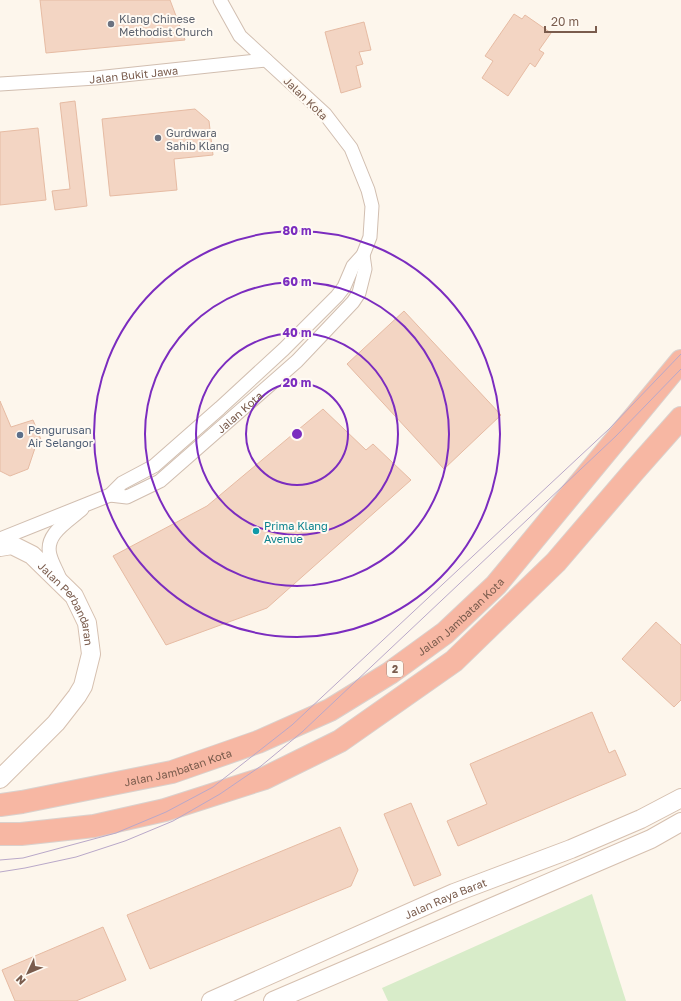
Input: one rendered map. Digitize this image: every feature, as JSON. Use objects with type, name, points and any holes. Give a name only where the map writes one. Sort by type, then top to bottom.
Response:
[{"type":"highway","name":"Jalan Jambatan Kota","points":[[0,805],[172,772],[258,742],[330,710],[390,673],[445,633],[496,585],[681,361]]},
{"type":"highway","name":"2","points":[[0,834],[21,834],[94,826],[165,810],[265,778],[340,741],[454,661],[556,562],[681,418]]},
{"type":"main road","name":"Jalan Perbandaran","points":[[0,547],[12,545],[32,555],[62,582],[74,596],[87,623],[91,654],[83,686],[77,696],[56,723],[0,779]]},
{"type":"main road","name":"Jalan Raya Barat","points":[[211,1001],[454,893],[571,849],[641,820],[681,798]]},
{"type":"main road","points":[[273,1001],[651,839],[681,822]]},
{"type":"street","name":"Jalan Kota","points":[[0,539],[110,495],[122,483],[154,466],[284,349],[337,296],[344,287],[354,266],[363,255],[370,236],[372,206],[368,190],[351,148],[325,114],[240,36],[220,0]]},
{"type":"street","name":"Jalan Bukit Jawa","points":[[0,84],[96,78],[266,60]]},
{"type":"street","name":"Jalan Kota","points":[[110,495],[127,497],[160,481],[297,361],[353,302],[359,293],[365,269],[363,255]]},
{"type":"street","points":[[284,349],[297,361]]},
{"type":"street","points":[[62,582],[50,555],[48,545],[52,536],[90,502]]},
{"type":"green space","points":[[592,894],[626,1001],[388,1001],[382,988]]},
{"type":"building","name":"Klang Chinese Methodist Church","points":[[40,0],[170,0],[185,40],[46,53]]},
{"type":"building","points":[[514,14],[522,19],[525,15],[551,33],[539,50],[544,53],[535,67],[530,63],[508,96],[482,78],[493,61],[485,56]]},
{"type":"building","points":[[364,22],[371,50],[359,52],[363,64],[356,66],[361,87],[341,93],[325,32]]},
{"type":"building","points":[[75,101],[87,206],[55,210],[52,191],[70,189],[60,103]]},
{"type":"building","name":"Gurdwara Sahib Klang","points":[[195,109],[209,121],[213,155],[174,159],[177,190],[110,196],[102,119]]},
{"type":"building","points":[[38,128],[46,200],[0,205],[0,132]]},
{"type":"building","points":[[404,311],[501,415],[444,469],[347,364]]},
{"type":"building","name":"Pengurusan Air Selangor","points":[[0,401],[11,427],[33,420],[42,442],[36,445],[28,469],[10,476],[0,471]]},
{"type":"building","name":"Prima Klang Avenue","points":[[323,409],[366,450],[373,444],[411,480],[267,608],[166,645],[113,556],[207,506]]},
{"type":"building","points":[[656,622],[681,645],[681,700],[674,707],[622,659]]},
{"type":"building","points":[[592,712],[609,753],[615,750],[626,775],[458,846],[447,821],[487,804],[470,764]]},
{"type":"building","points":[[411,803],[441,875],[414,886],[384,814]]},
{"type":"building","points":[[340,827],[358,870],[351,886],[150,969],[127,915]]},
{"type":"building","points":[[103,927],[126,980],[76,1001],[15,1001],[2,970]]},
{"type":"tram line","points":[[0,860],[23,858],[116,833],[166,812],[213,787],[292,725],[609,429],[681,354]]},
{"type":"tram line","points":[[0,872],[76,857],[125,841],[173,821],[220,794],[261,766],[302,732],[616,436],[681,369]]},
{"type":"place","name":"Klang Chinese Methodist Church","points":[[111,24]]},
{"type":"place","name":"Gurdwara Sahib Klang","points":[[158,138]]},
{"type":"place","name":"Pengurusan Air Selangor","points":[[20,435]]},
{"type":"place","name":"Prima Klang Avenue","points":[[256,531]]}]
